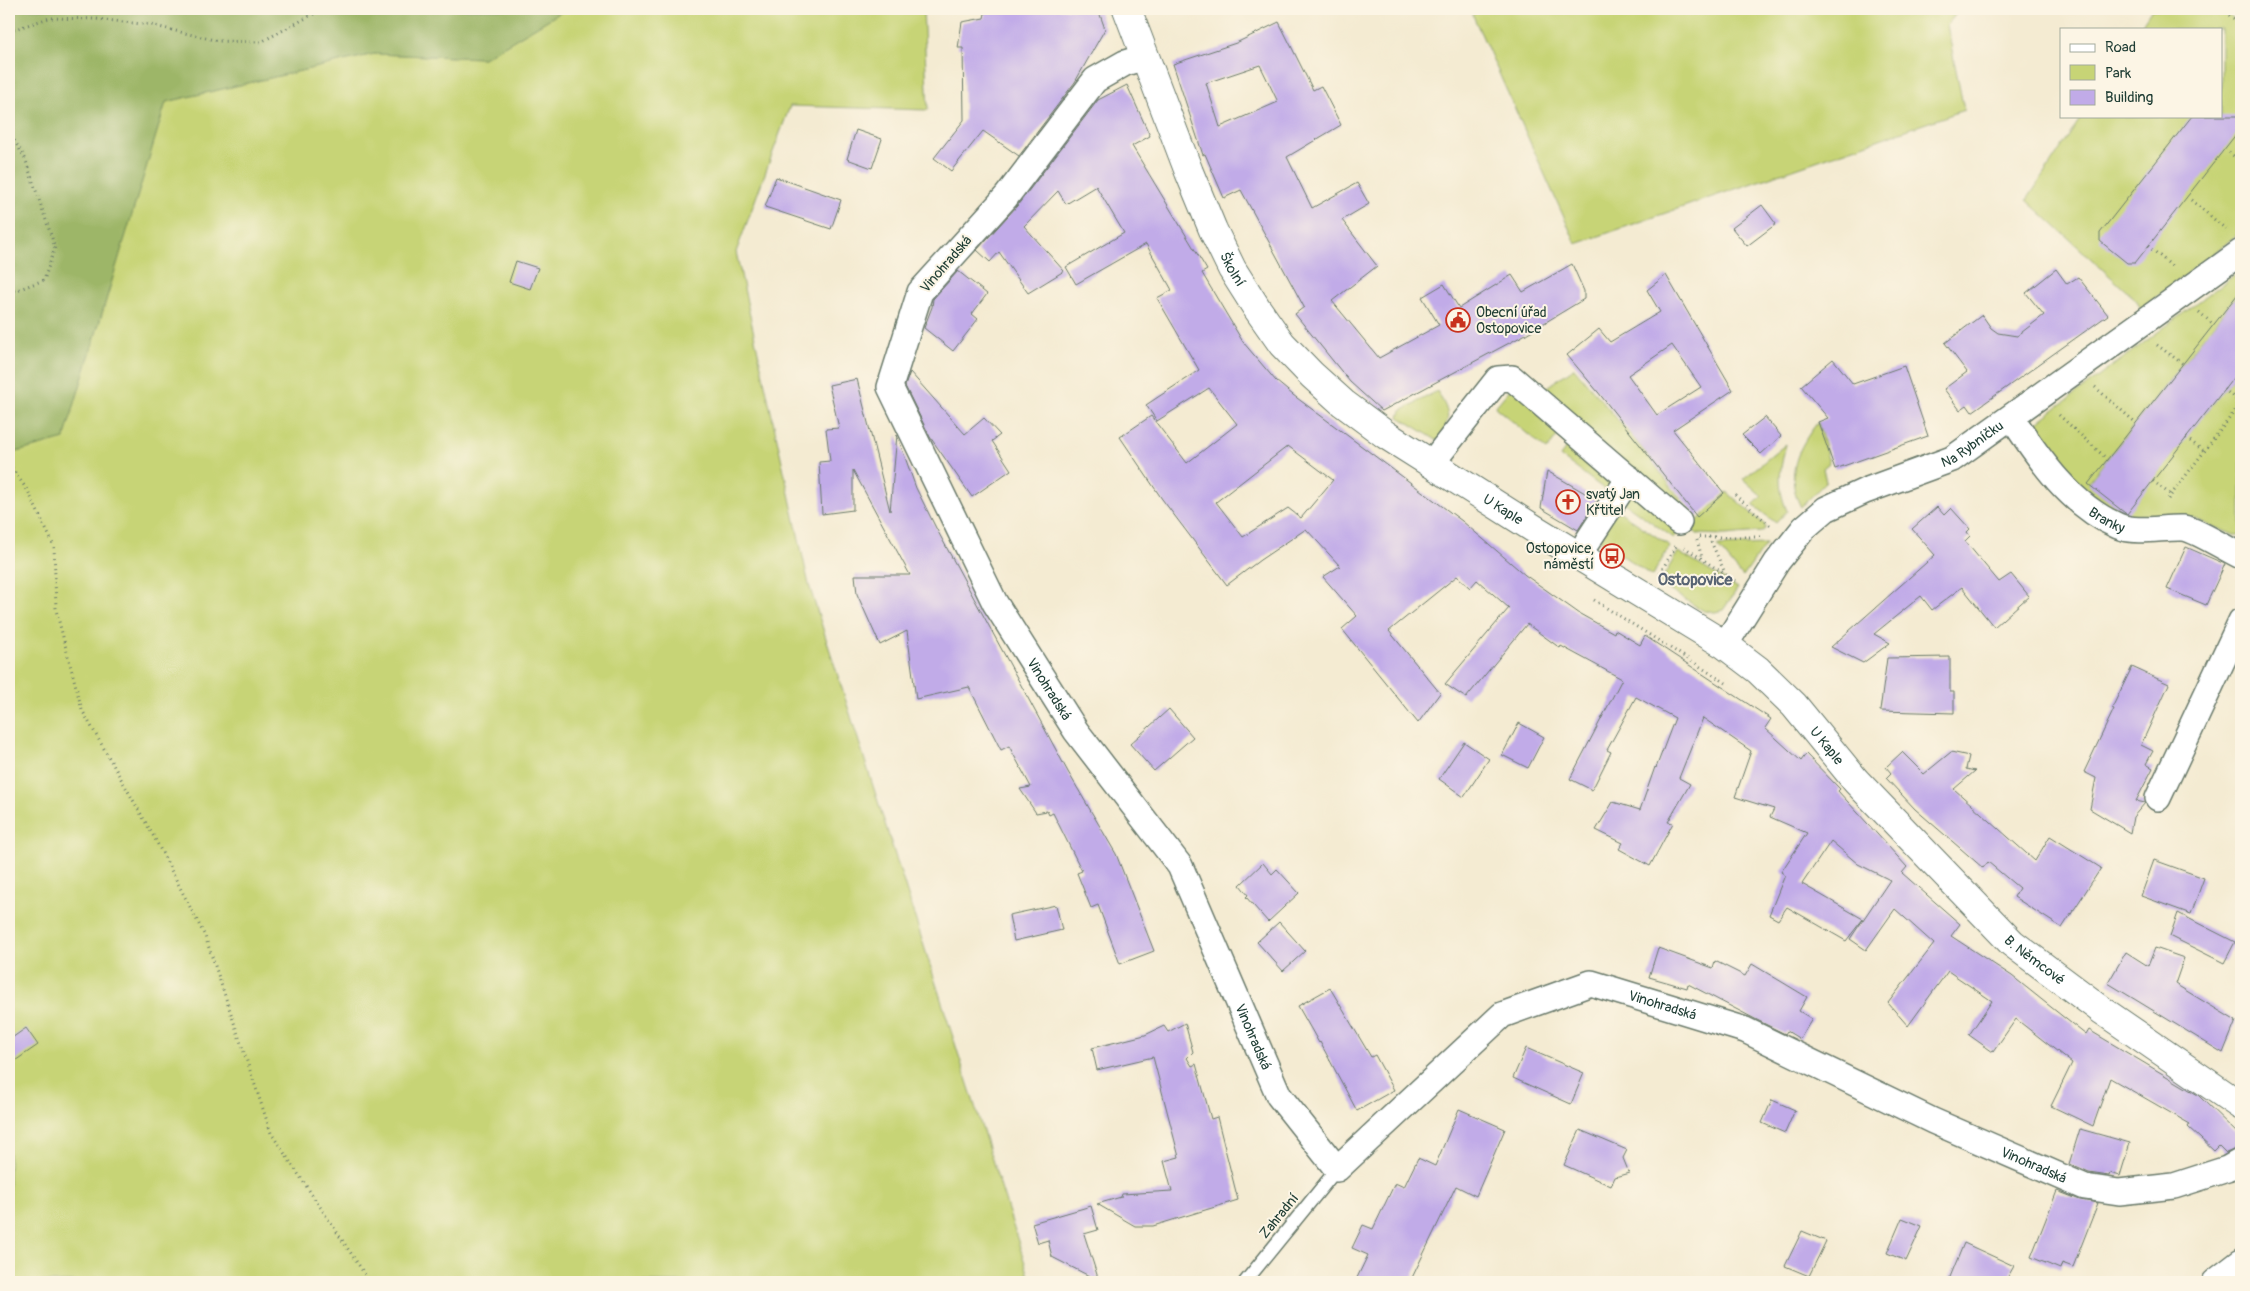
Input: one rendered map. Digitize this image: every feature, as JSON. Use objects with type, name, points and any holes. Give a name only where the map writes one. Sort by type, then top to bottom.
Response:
[{"type":"street","name":"Školní","points":[[1127,9],[1213,230],[1232,269],[1282,344],[1343,403],[1431,464]]},
{"type":"street","name":"Vinohradská","points":[[1145,57],[1125,63],[1095,80],[1006,197],[920,292],[890,386],[995,603],[1076,731],[1180,866],[1279,1096],[1337,1169],[1502,1015],[1591,983],[1745,1030],[1933,1121],[2084,1187],[2119,1192],[2174,1186],[2227,1169],[2241,1161]]},
{"type":"street","name":"Na Rybníčku","points":[[1725,645],[1777,562],[1804,528],[1826,509],[1865,491],[1952,460],[2241,252]]},
{"type":"street","points":[[1431,464],[1498,379],[1503,377],[1512,378],[1679,522]]},
{"type":"street","name":"Branky","points":[[2012,418],[2029,445],[2060,483],[2089,509],[2119,526],[2140,530],[2185,528],[2241,556]]},
{"type":"street","name":"U Kaple","points":[[1431,464],[1725,645],[1758,670],[1794,705],[1856,781]]},
{"type":"street","points":[[1587,542],[1629,478]]},
{"type":"street","points":[[2158,798],[2241,621]]},
{"type":"street","name":"B. Němcové","points":[[1856,781],[2012,943],[2103,1011],[2241,1106]]},
{"type":"street","points":[[2215,1282],[2241,1262]]},
{"type":"lane","name":"Zahradní","points":[[1245,1282],[1337,1169]]},
{"type":"path","points":[[9,31],[49,18],[96,19],[151,25],[218,41],[261,42],[323,9]]},
{"type":"path","points":[[2221,9],[2241,24]]},
{"type":"path","points":[[9,132],[25,158],[55,247],[44,280],[9,293]]},
{"type":"path","points":[[2229,152],[2241,162]]},
{"type":"path","points":[[2191,200],[2228,230]]},
{"type":"path","points":[[2148,246],[2177,271]]},
{"type":"path","points":[[2198,312],[2214,325]]},
{"type":"path","points":[[2156,344],[2182,364]]},
{"type":"path","points":[[2096,388],[2136,423]]},
{"type":"path","points":[[2168,499],[2241,403],[2224,390]]},
{"type":"path","points":[[2059,415],[2107,459]]},
{"type":"path","points":[[2186,438],[2204,451]]},
{"type":"path","points":[[9,464],[28,491],[54,546],[56,610],[82,710],[154,837],[205,936],[271,1133],[370,1282]]},
{"type":"path","points":[[2153,481],[2171,495]]},
{"type":"path","points":[[1735,495],[1773,527]]},
{"type":"path","points":[[1660,575],[1686,528],[1679,522]]},
{"type":"path","points":[[1702,559],[1697,537],[1770,536]]},
{"type":"path","points":[[1709,537],[1726,574]]},
{"type":"green space","points":[[9,9],[566,9],[484,58],[374,54],[166,102],[64,439],[9,454]]},
{"type":"green space","points":[[566,9],[923,9],[928,110],[790,106],[736,252],[809,585],[1031,1282],[9,1282],[9,454],[64,439],[166,102],[374,54],[484,58]]},
{"type":"green space","points":[[1470,9],[1960,9],[1947,25],[1964,110],[1576,244]]},
{"type":"green space","points":[[2152,9],[2221,9],[2241,24],[2241,232],[2141,309],[2137,301],[2027,200],[2081,118],[2222,118],[2222,28],[2140,28]]},
{"type":"green space","points":[[2241,270],[2241,297],[2238,301],[2234,299],[2088,483],[2126,514],[2241,368],[2241,535],[2234,535],[2193,518],[2139,522],[2114,516],[2076,488],[2031,427]]},
{"type":"green space","points":[[1574,368],[1645,452],[1697,521],[1727,492],[1765,525],[1765,529],[1761,532],[1725,535],[1697,534],[1625,465],[1541,391]]},
{"type":"green space","points":[[1516,382],[1565,425],[1547,450],[1495,407]]},
{"type":"green space","points":[[1437,391],[1448,416],[1438,441],[1399,417],[1401,411]]},
{"type":"green space","points":[[1818,422],[1829,463],[1823,468],[1826,482],[1801,507],[1794,484],[1796,462],[1805,441]]},
{"type":"green space","points":[[1576,435],[1620,475],[1608,492],[1560,456]]},
{"type":"green space","points":[[1786,444],[1780,485],[1787,511],[1776,523],[1753,505],[1762,496],[1743,479]]},
{"type":"green space","points":[[1632,485],[1680,529],[1674,538],[1620,500]]},
{"type":"green space","points":[[1616,509],[1670,546],[1652,576],[1597,538]]},
{"type":"green space","points":[[1766,544],[1743,577],[1717,546]]},
{"type":"green space","points":[[1678,552],[1738,588],[1723,610],[1715,612],[1704,611],[1659,584]]},
{"type":"building","points":[[986,9],[1098,9],[1105,29],[1075,82],[1019,156],[983,131],[951,171],[934,158],[964,120],[963,48],[958,48],[962,22],[984,18]]},
{"type":"building","points":[[1279,22],[1313,90],[1321,86],[1341,125],[1287,157],[1312,208],[1357,183],[1369,204],[1342,220],[1377,266],[1332,301],[1379,358],[1439,325],[1422,297],[1444,284],[1459,308],[1512,275],[1523,292],[1572,264],[1584,291],[1584,299],[1526,334],[1382,411],[1350,382],[1295,314],[1304,307],[1241,190],[1224,198],[1205,154],[1203,155],[1173,64],[1236,43]],"holes":[[[1260,65],[1278,102],[1220,127],[1206,83]]]},
{"type":"building","points":[[1127,85],[1150,136],[1132,146],[1207,270],[1202,273],[1243,342],[1276,381],[1462,521],[1525,575],[1580,614],[1614,633],[1615,630],[1640,645],[1645,636],[1771,719],[1765,728],[1801,761],[1806,754],[1840,789],[1838,791],[1907,867],[1902,873],[1960,924],[1951,936],[2012,976],[2086,1035],[2089,1030],[2198,1095],[2241,1137],[2241,1147],[2226,1153],[2219,1146],[2214,1151],[2188,1127],[2190,1124],[2110,1078],[2093,1126],[2051,1106],[2072,1063],[2016,1019],[1993,1052],[1969,1035],[1992,1001],[1948,971],[1908,1026],[1888,1003],[1934,944],[1895,909],[1866,950],[1850,939],[1890,880],[1858,864],[1831,841],[1802,884],[1863,919],[1846,941],[1787,907],[1778,920],[1769,915],[1785,875],[1781,872],[1807,833],[1770,817],[1774,809],[1735,797],[1751,751],[1703,718],[1679,778],[1690,784],[1668,822],[1673,823],[1650,866],[1619,849],[1623,843],[1596,830],[1613,802],[1640,810],[1675,718],[1636,697],[1607,750],[1611,752],[1592,790],[1570,779],[1622,679],[1561,646],[1560,648],[1527,624],[1466,698],[1445,684],[1509,608],[1477,580],[1470,588],[1457,576],[1389,631],[1440,693],[1418,723],[1342,629],[1357,616],[1323,577],[1340,566],[1306,529],[1227,585],[1162,499],[1120,437],[1151,416],[1187,463],[1237,424],[1209,388],[1157,421],[1146,405],[1199,370],[1157,298],[1172,290],[1146,244],[1076,284],[1066,267],[1124,233],[1096,186],[1066,204],[1058,191],[1024,226],[1064,271],[1028,293],[999,252],[990,262],[977,250],[1017,206],[1098,100]],"holes":[[[1288,446],[1333,480],[1301,518],[1288,508],[1243,537],[1216,502]]]},
{"type":"building","points":[[2241,116],[2241,128],[2135,263],[2127,263],[2100,241],[2100,233],[2190,118]]},
{"type":"building","points":[[856,130],[882,139],[872,168],[847,159]]},
{"type":"building","points":[[776,177],[841,200],[831,229],[765,207]]},
{"type":"building","points":[[1762,205],[1776,224],[1747,246],[1732,228]]},
{"type":"building","points":[[516,261],[538,268],[530,289],[509,282]]},
{"type":"building","points":[[2056,269],[2067,284],[2078,277],[2108,315],[1972,412],[1967,405],[1960,410],[1944,389],[1967,372],[1945,343],[1982,315],[1991,328],[1998,333],[2017,336],[2044,315],[2026,293]]},
{"type":"building","points":[[958,271],[987,294],[972,314],[978,319],[953,351],[924,328],[933,299]]},
{"type":"building","points":[[1666,275],[1733,390],[1673,430],[1724,493],[1697,517],[1567,355],[1599,329],[1610,342],[1660,312],[1647,290]],"holes":[[[1672,345],[1701,387],[1657,415],[1628,375]]]},
{"type":"building","points":[[2241,290],[2241,368],[2127,514],[2125,513],[2088,484]]},
{"type":"building","points":[[1833,359],[1853,384],[1904,366],[1928,436],[1835,469],[1818,422],[1828,418],[1801,386]]},
{"type":"building","points":[[910,372],[965,434],[984,418],[1000,435],[992,441],[1011,470],[972,497],[930,437],[905,386]]},
{"type":"building","points":[[857,379],[890,511],[897,435],[916,488],[936,528],[1068,772],[1116,854],[1154,951],[1120,964],[1098,905],[1091,908],[1077,873],[1082,871],[1053,813],[1049,815],[1047,811],[1036,813],[1020,789],[1031,787],[1009,746],[1001,750],[969,687],[916,699],[907,631],[880,645],[857,594],[855,575],[910,575],[853,470],[853,510],[822,514],[819,462],[830,461],[826,429],[839,428],[829,385]]},
{"type":"building","points":[[1765,417],[1781,436],[1761,454],[1742,435]]},
{"type":"building","name":"svatý Jan Křtitel","points":[[1547,471],[1597,500],[1578,530],[1541,508]]},
{"type":"building","points":[[1937,507],[1944,515],[1951,508],[1970,529],[1967,532],[1970,536],[1965,541],[1999,582],[2011,574],[2029,596],[1994,627],[1962,587],[1932,610],[1921,596],[1874,634],[1890,643],[1863,663],[1831,647],[1935,555],[1912,529]]},
{"type":"building","points":[[2186,547],[2225,564],[2206,605],[2167,589]]},
{"type":"building","points":[[1950,657],[1950,692],[1954,692],[1954,713],[1880,711],[1887,658]]},
{"type":"building","points":[[2132,667],[2169,684],[2141,745],[2153,751],[2146,764],[2153,768],[2136,801],[2145,803],[2133,817],[2130,833],[2090,809],[2096,778],[2084,772]]},
{"type":"building","points":[[1169,709],[1193,737],[1154,771],[1130,744]]},
{"type":"building","points":[[1519,723],[1544,737],[1528,768],[1502,755]]},
{"type":"building","points":[[1464,742],[1489,759],[1464,797],[1439,779]]},
{"type":"building","points":[[1902,752],[1924,774],[1951,752],[1969,756],[1966,769],[1975,771],[1954,789],[2035,861],[2050,836],[2101,868],[2062,928],[2014,897],[2019,888],[1988,862],[1983,868],[1915,809],[1886,778],[1891,773],[1886,767]]},
{"type":"building","points":[[2154,860],[2204,878],[2191,914],[2141,896]]},
{"type":"building","points":[[1263,863],[1272,874],[1277,869],[1299,893],[1268,922],[1246,897],[1248,895],[1240,885]]},
{"type":"building","points":[[1056,905],[1062,930],[1014,941],[1009,915]]},
{"type":"building","points":[[2178,913],[2235,942],[2224,963],[2170,936]]},
{"type":"building","points":[[1279,922],[1305,951],[1283,971],[1257,942]]},
{"type":"building","points":[[1658,948],[1713,968],[1715,961],[1745,976],[1752,964],[1807,997],[1799,1011],[1812,1019],[1800,1039],[1787,1031],[1785,1034],[1688,984],[1687,988],[1649,977]]},
{"type":"building","points":[[2155,948],[2184,958],[2175,984],[2236,1021],[2223,1053],[2108,983],[2126,952],[2148,966]]},
{"type":"building","points":[[1330,988],[1371,1057],[1375,1055],[1394,1090],[1357,1111],[1320,1042],[1298,1006]]},
{"type":"building","points":[[1185,1023],[1193,1052],[1187,1058],[1192,1066],[1196,1064],[1211,1119],[1217,1117],[1238,1200],[1153,1226],[1135,1226],[1097,1204],[1121,1197],[1122,1194],[1172,1191],[1164,1161],[1179,1157],[1153,1057],[1097,1070],[1092,1048],[1145,1035],[1164,1026],[1168,1032]]},
{"type":"building","points":[[26,1028],[38,1045],[9,1065],[9,1040]]},
{"type":"building","points":[[1526,1048],[1584,1073],[1571,1104],[1513,1078]]},
{"type":"building","points":[[1772,1100],[1795,1110],[1785,1133],[1762,1123]]},
{"type":"building","points":[[1459,1109],[1505,1129],[1476,1196],[1456,1186],[1410,1282],[1355,1282],[1368,1255],[1352,1248],[1363,1225],[1373,1229],[1395,1183],[1404,1187],[1418,1158],[1435,1166]]},
{"type":"building","points":[[2080,1129],[2130,1143],[2120,1176],[2110,1173],[2109,1176],[2089,1173],[2069,1164]]},
{"type":"building","points":[[1580,1130],[1627,1150],[1623,1158],[1629,1173],[1615,1177],[1611,1186],[1564,1165]]},
{"type":"building","points":[[2057,1191],[2080,1200],[2098,1203],[2073,1267],[2062,1263],[2060,1269],[2031,1257]]},
{"type":"building","points":[[1091,1206],[1098,1230],[1084,1234],[1099,1281],[1052,1257],[1048,1240],[1038,1243],[1032,1223]]},
{"type":"building","points":[[1902,1218],[1922,1226],[1906,1261],[1887,1253]]},
{"type":"building","points":[[1802,1231],[1826,1241],[1809,1276],[1785,1266]]},
{"type":"building","points":[[1964,1243],[2014,1266],[2005,1282],[1948,1282]]},
{"type":"place","name":"Obecní úřad Ostopovice","points":[[1458,320]]},
{"type":"place","name":"svatý Jan Křtitel","points":[[1568,502]]},
{"type":"place","name":"Ostopovice, náměstí","points":[[1612,556]]},
{"type":"district","name":"Ostopovice","points":[[1695,580]]}]
